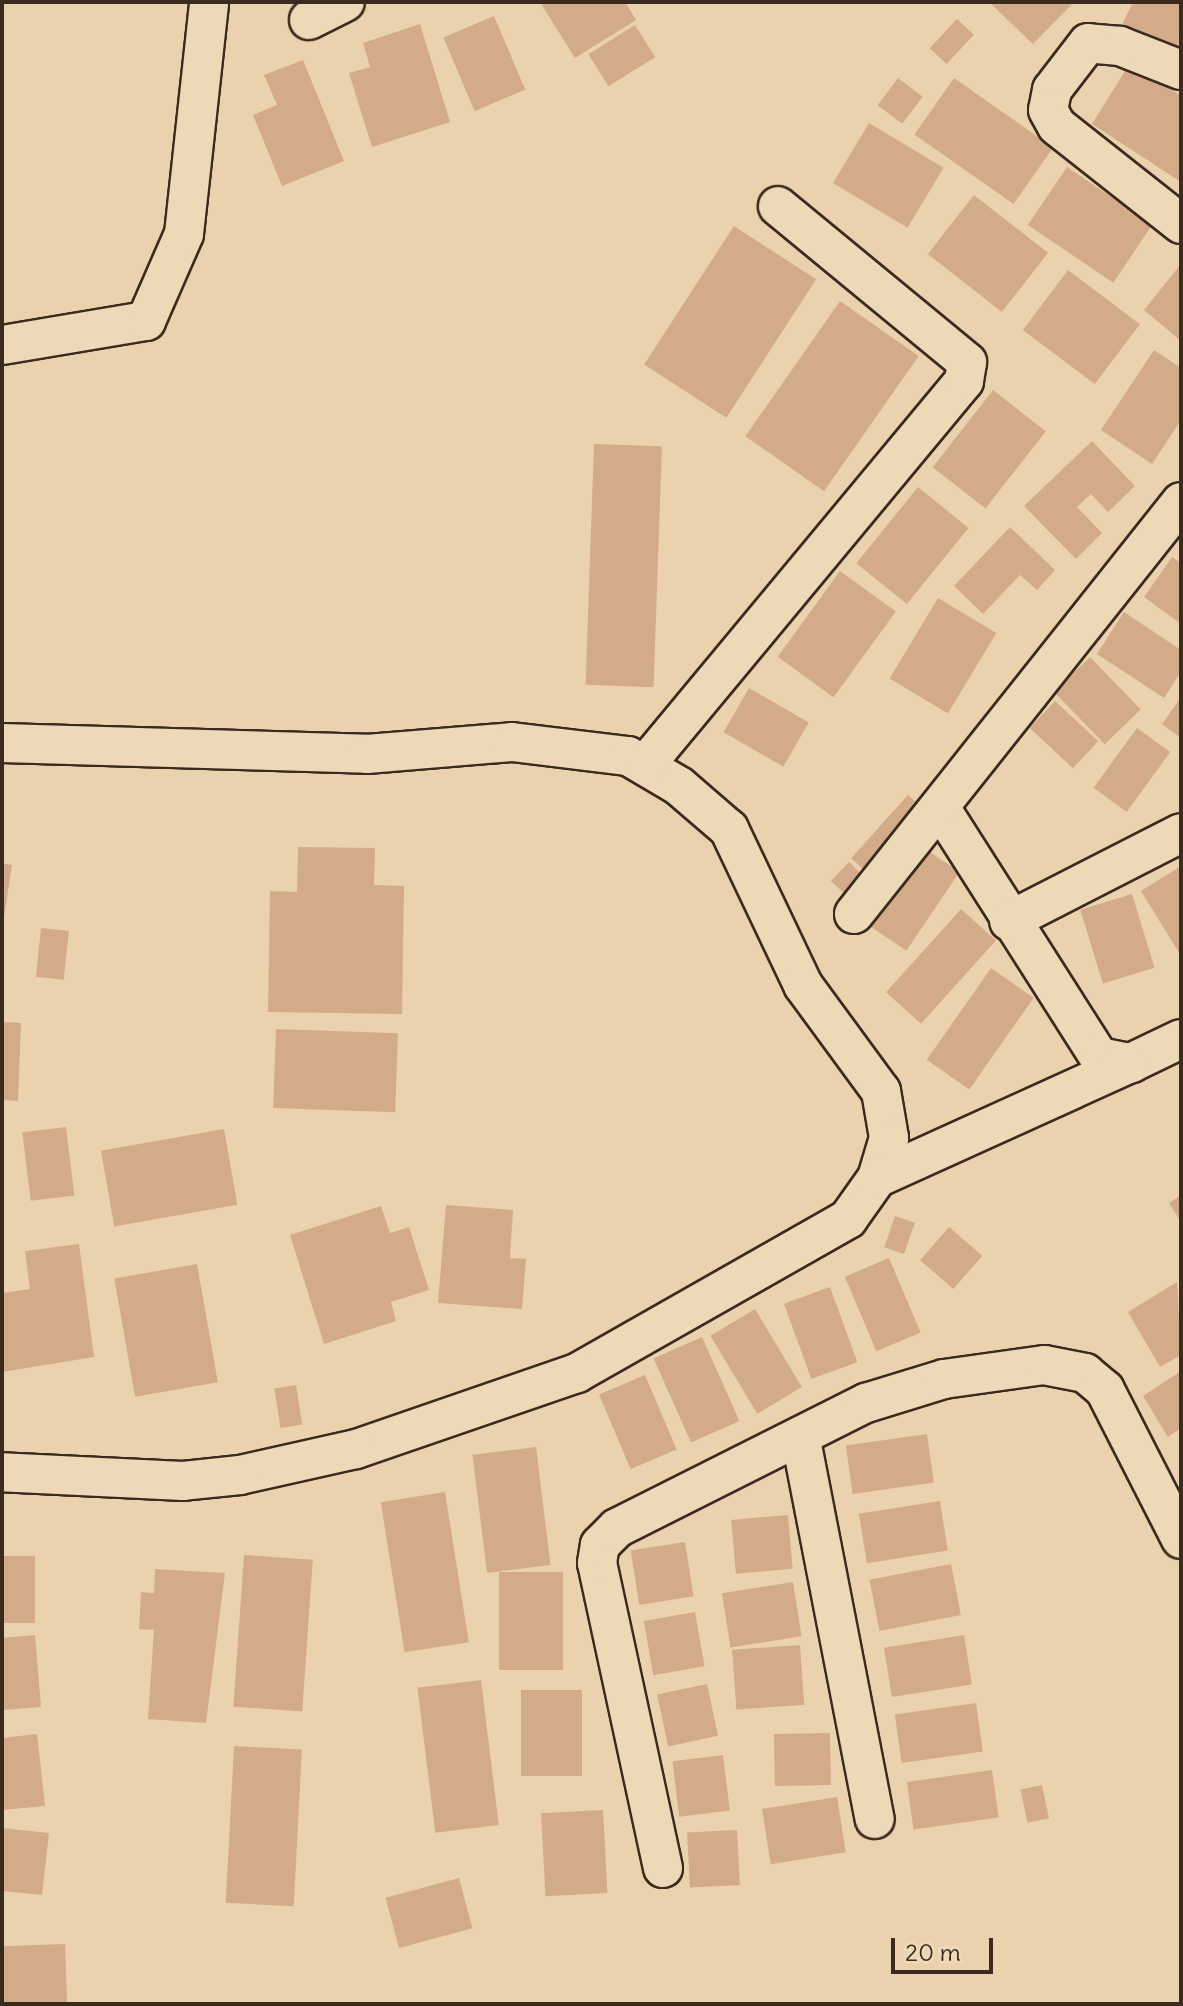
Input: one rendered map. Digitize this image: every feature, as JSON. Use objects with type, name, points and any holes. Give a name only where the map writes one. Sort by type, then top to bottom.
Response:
[{"type":"street","points":[[2,345],[146,321],[184,234],[209,2]]},
{"type":"street","points":[[309,20],[345,2]]},
{"type":"street","points":[[1181,70],[1120,46],[1088,43],[1052,90],[1048,110],[1057,126],[1181,224]]},
{"type":"street","points":[[646,764],[964,381],[967,362],[778,206]]},
{"type":"street","points":[[854,914],[941,809],[1181,502]]},
{"type":"street","points":[[2,743],[367,754],[512,742],[595,750],[646,764],[729,829],[803,985],[881,1091],[889,1138],[877,1178],[848,1219],[807,1248],[577,1373],[356,1449],[183,1481],[2,1472]]},
{"type":"street","points":[[941,809],[1080,1036],[1099,1057],[1131,1063]]},
{"type":"street","points":[[1009,921],[1181,833]]},
{"type":"street","points":[[877,1178],[1181,1039]]},
{"type":"street","points":[[663,1868],[597,1563],[600,1545],[617,1528],[801,1440],[866,1403],[944,1379],[1044,1365],[1085,1373],[1105,1390],[1181,1539]]},
{"type":"street","points":[[801,1440],[875,1819]]},
{"type":"building","points":[[540,2],[625,2],[636,20],[575,58]]},
{"type":"building","points":[[989,2],[1074,2],[1033,44]]},
{"type":"building","points":[[1133,2],[1181,2],[1178,52],[1122,25]]},
{"type":"building","points":[[494,16],[525,90],[475,111],[443,37]]},
{"type":"building","points":[[957,19],[974,35],[947,64],[930,48]]},
{"type":"building","points":[[420,24],[450,122],[372,147],[349,73],[370,67],[363,43]]},
{"type":"building","points":[[635,25],[655,57],[608,86],[588,54]]},
{"type":"building","points":[[303,60],[344,161],[282,186],[253,115],[277,105],[264,75]]},
{"type":"building","points":[[1130,63],[1181,96],[1181,182],[1092,124]]},
{"type":"building","points":[[898,78],[923,97],[902,124],[878,105]]},
{"type":"building","points":[[954,78],[1053,147],[1014,204],[914,135]]},
{"type":"building","points":[[869,123],[944,168],[908,228],[833,183]]},
{"type":"building","points":[[1067,167],[1152,225],[1113,283],[1028,225]]},
{"type":"building","points":[[974,195],[1048,253],[1002,312],[928,254]]},
{"type":"building","points":[[734,226],[816,279],[726,418],[644,364]]},
{"type":"building","points":[[1181,264],[1181,341],[1144,310]]},
{"type":"building","points":[[1068,270],[1140,324],[1095,384],[1023,330]]},
{"type":"building","points":[[840,301],[919,356],[824,491],[745,436]]},
{"type":"building","points":[[1154,350],[1181,368],[1181,420],[1152,464],[1101,430]]},
{"type":"building","points":[[993,390],[1046,431],[985,508],[933,467]]},
{"type":"building","points":[[1092,441],[1135,486],[1108,512],[1091,494],[1077,507],[1102,533],[1076,559],[1024,506]]},
{"type":"building","points":[[594,444],[662,446],[654,687],[586,685]]},
{"type":"building","points":[[918,487],[969,528],[907,604],[856,563]]},
{"type":"building","points":[[1010,527],[1055,570],[1037,590],[1020,575],[983,614],[954,586]]},
{"type":"building","points":[[1172,557],[1181,563],[1181,624],[1144,597]]},
{"type":"building","points":[[840,571],[896,612],[834,697],[778,657]]},
{"type":"building","points":[[938,598],[996,633],[948,714],[890,679]]},
{"type":"building","points":[[1124,612],[1181,650],[1181,672],[1164,698],[1097,654]]},
{"type":"building","points":[[1090,657],[1141,710],[1105,744],[1054,692]]},
{"type":"building","points":[[749,688],[809,722],[783,767],[724,732]]},
{"type":"building","points":[[1181,697],[1181,738],[1162,724]]},
{"type":"building","points":[[1055,701],[1098,741],[1073,768],[1030,728]]},
{"type":"building","points":[[1137,728],[1170,752],[1127,812],[1094,788]]},
{"type":"building","points":[[908,795],[930,815],[873,878],[851,858]]},
{"type":"building","points":[[918,844],[959,872],[906,951],[865,923]]},
{"type":"building","points":[[298,847],[375,848],[374,885],[404,886],[402,1014],[268,1012],[270,891],[297,892]]},
{"type":"building","points":[[849,862],[869,881],[851,900],[831,881]]},
{"type":"building","points":[[2,863],[12,865],[4,917],[2,917]]},
{"type":"building","points":[[1181,866],[1181,956],[1141,891]]},
{"type":"building","points":[[1132,894],[1155,968],[1103,983],[1080,910]]},
{"type":"building","points":[[961,909],[996,940],[921,1024],[886,992]]},
{"type":"building","points":[[41,928],[69,931],[64,980],[36,977]]},
{"type":"building","points":[[991,968],[1034,998],[969,1090],[927,1060]]},
{"type":"building","points":[[2,1022],[21,1023],[18,1101],[2,1100]]},
{"type":"building","points":[[276,1029],[398,1033],[395,1112],[273,1108]]},
{"type":"building","points":[[66,1127],[74,1195],[31,1201],[22,1132]]},
{"type":"building","points":[[224,1129],[237,1205],[114,1227],[101,1151]]},
{"type":"building","points":[[1181,1195],[1181,1222],[1169,1203]]},
{"type":"building","points":[[446,1205],[513,1210],[510,1258],[526,1259],[522,1309],[438,1303]]},
{"type":"building","points":[[381,1206],[390,1233],[409,1227],[429,1290],[391,1302],[396,1321],[324,1344],[290,1235]]},
{"type":"building","points":[[895,1216],[915,1223],[904,1254],[884,1247]]},
{"type":"building","points":[[949,1227],[982,1256],[953,1289],[920,1260]]},
{"type":"building","points":[[79,1244],[94,1357],[2,1372],[2,1293],[30,1289],[25,1251]]},
{"type":"building","points":[[889,1258],[921,1333],[876,1351],[845,1277]]},
{"type":"building","points":[[197,1264],[218,1382],[135,1397],[114,1279]]},
{"type":"building","points":[[1177,1282],[1181,1355],[1160,1367],[1128,1312]]},
{"type":"building","points":[[830,1287],[857,1362],[811,1379],[784,1304]]},
{"type":"building","points":[[755,1309],[802,1387],[757,1414],[710,1336]]},
{"type":"building","points":[[702,1337],[739,1421],[691,1443],[654,1359]]},
{"type":"building","points":[[1181,1371],[1181,1428],[1168,1437],[1143,1396]]},
{"type":"building","points":[[645,1375],[677,1450],[631,1469],[599,1395]]},
{"type":"building","points":[[296,1385],[302,1425],[281,1428],[274,1388]]},
{"type":"building","points":[[927,1434],[934,1483],[853,1494],[846,1445]]},
{"type":"building","points":[[536,1447],[551,1565],[487,1573],[472,1455]]},
{"type":"building","points":[[445,1492],[469,1642],[405,1652],[381,1502]]},
{"type":"building","points":[[940,1501],[948,1550],[867,1563],[859,1514]]},
{"type":"building","points":[[788,1515],[793,1569],[736,1574],[731,1520]]},
{"type":"building","points":[[685,1542],[694,1596],[639,1605],[631,1551]]},
{"type":"building","points":[[244,1555],[313,1560],[302,1711],[233,1707]]},
{"type":"building","points":[[2,1556],[35,1556],[35,1623],[2,1623]]},
{"type":"building","points":[[951,1564],[961,1615],[879,1631],[870,1580]]},
{"type":"building","points":[[155,1569],[225,1573],[206,1723],[148,1719],[154,1630],[139,1629],[141,1592],[154,1593]]},
{"type":"building","points":[[499,1572],[563,1572],[563,1670],[499,1670]]},
{"type":"building","points":[[793,1582],[802,1636],[730,1648],[722,1593]]},
{"type":"building","points":[[695,1612],[705,1666],[653,1675],[644,1621]]},
{"type":"building","points":[[35,1635],[41,1707],[2,1710],[2,1638]]},
{"type":"building","points":[[964,1635],[972,1684],[892,1697],[884,1648]]},
{"type":"building","points":[[800,1645],[804,1705],[736,1710],[732,1650]]},
{"type":"building","points":[[481,1680],[499,1825],[435,1833],[417,1688]]},
{"type":"building","points":[[707,1684],[718,1736],[668,1746],[657,1695]]},
{"type":"building","points":[[521,1690],[582,1690],[582,1776],[521,1776]]},
{"type":"building","points":[[976,1703],[983,1752],[902,1763],[895,1714]]},
{"type":"building","points":[[830,1733],[831,1785],[775,1786],[774,1734]]},
{"type":"building","points":[[37,1734],[45,1806],[2,1810],[2,1738]]},
{"type":"building","points":[[234,1746],[302,1750],[294,1906],[226,1903]]},
{"type":"building","points":[[723,1755],[730,1811],[679,1817],[672,1761]]},
{"type":"building","points":[[992,1770],[999,1818],[914,1830],[907,1782]]},
{"type":"building","points":[[1042,1785],[1049,1818],[1028,1823],[1020,1790]]},
{"type":"building","points":[[837,1797],[846,1852],[771,1864],[762,1809]]},
{"type":"building","points":[[603,1810],[607,1893],[545,1896],[541,1813]]},
{"type":"building","points":[[2,1828],[49,1833],[42,1895],[2,1891]]},
{"type":"building","points":[[737,1830],[740,1885],[690,1888],[687,1833]]},
{"type":"building","points":[[459,1878],[472,1928],[399,1948],[386,1898]]},
{"type":"building","points":[[65,1944],[67,2004],[4,2004],[2,1946]]}]
